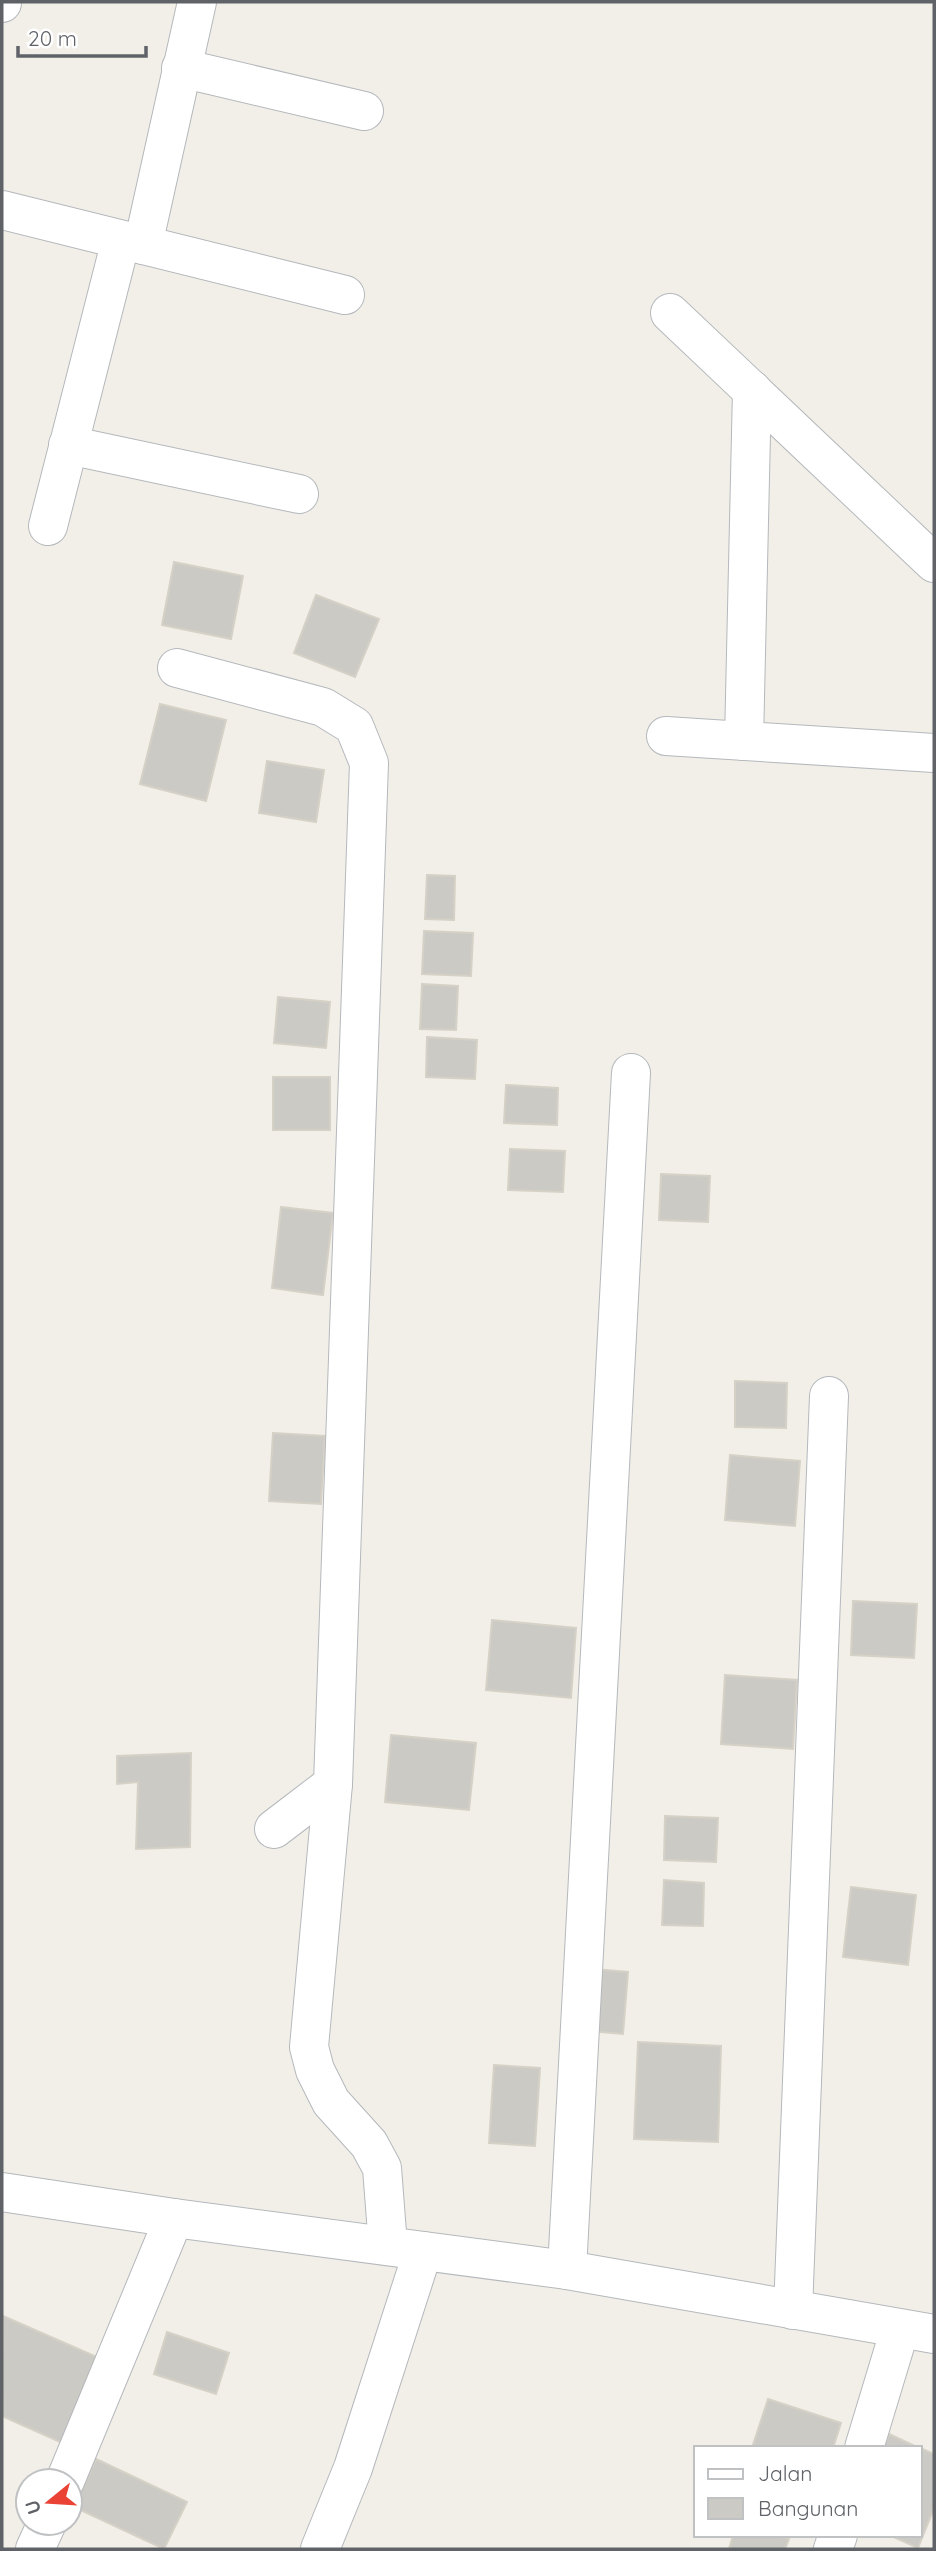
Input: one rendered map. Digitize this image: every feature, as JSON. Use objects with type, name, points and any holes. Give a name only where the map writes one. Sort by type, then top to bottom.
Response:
[{"type":"street","points":[[48,526],[68,445],[132,242],[197,2]]},
{"type":"street","points":[[181,68],[364,111]]},
{"type":"street","points":[[2,209],[345,295]]},
{"type":"street","points":[[670,313],[934,563]]},
{"type":"street","points":[[744,741],[752,390]]},
{"type":"street","points":[[68,445],[299,494]]},
{"type":"street","points":[[177,668],[323,708],[354,726],[369,763],[333,1784],[310,2047],[315,2070],[331,2102],[369,2144],[382,2168],[405,2248],[353,2468],[320,2549]]},
{"type":"street","points":[[666,736],[934,753]]},
{"type":"street","points":[[567,2270],[631,1073]]},
{"type":"street","points":[[793,2309],[829,1396]]},
{"type":"street","points":[[274,1829],[333,1784]]},
{"type":"street","points":[[2,2192],[174,2218],[567,2270],[917,2331],[865,2446]]},
{"type":"street","points":[[71,2467],[174,2218]]},
{"type":"building","points":[[174,562],[243,576],[231,639],[162,625]]},
{"type":"building","points":[[316,595],[379,619],[355,677],[294,653]]},
{"type":"building","points":[[160,704],[226,720],[206,801],[140,784]]},
{"type":"building","points":[[267,761],[324,770],[316,822],[259,813]]},
{"type":"building","points":[[427,875],[455,876],[454,920],[425,919]]},
{"type":"building","points":[[424,931],[473,933],[471,976],[422,974]]},
{"type":"building","points":[[422,984],[458,986],[456,1030],[420,1029]]},
{"type":"building","points":[[278,997],[330,1002],[326,1048],[274,1043]]},
{"type":"building","points":[[427,1037],[477,1040],[475,1079],[426,1077]]},
{"type":"building","points":[[273,1077],[330,1077],[330,1130],[273,1130]]},
{"type":"building","points":[[506,1085],[558,1088],[557,1125],[504,1123]]},
{"type":"building","points":[[510,1149],[565,1151],[563,1192],[508,1190]]},
{"type":"building","points":[[661,1174],[710,1176],[708,1222],[659,1220]]},
{"type":"building","points":[[281,1207],[333,1213],[323,1295],[272,1288]]},
{"type":"building","points":[[735,1381],[787,1383],[786,1428],[735,1427]]},
{"type":"building","points":[[273,1433],[325,1436],[321,1504],[269,1501]]},
{"type":"building","points":[[730,1455],[800,1461],[795,1526],[725,1520]]},
{"type":"building","points":[[853,1601],[917,1604],[914,1658],[851,1655]]},
{"type":"building","points":[[492,1620],[576,1628],[571,1698],[486,1690]]},
{"type":"building","points":[[725,1675],[797,1680],[793,1749],[721,1744]]},
{"type":"building","points":[[391,1735],[476,1743],[469,1810],[385,1802]]},
{"type":"building","points":[[191,1753],[190,1847],[136,1849],[138,1782],[117,1784],[117,1756]]},
{"type":"building","points":[[665,1816],[718,1818],[716,1862],[664,1860]]},
{"type":"building","points":[[664,1880],[704,1883],[703,1926],[662,1925]]},
{"type":"building","points":[[851,1887],[916,1895],[908,1965],[843,1957]]},
{"type":"building","points":[[594,1969],[628,1972],[623,2034],[589,2031]]},
{"type":"building","points":[[638,2042],[721,2046],[718,2142],[634,2139]]},
{"type":"building","points":[[494,2065],[540,2068],[535,2146],[489,2143]]},
{"type":"building","points":[[3,2316],[106,2361],[69,2446],[2,2416]]},
{"type":"building","points":[[167,2332],[229,2353],[216,2394],[154,2374]]},
{"type":"building","points":[[768,2399],[841,2423],[834,2446],[753,2446]]},
{"type":"building","points":[[889,2434],[915,2446],[884,2446]]},
{"type":"building","points":[[922,2449],[934,2454],[934,2508],[918,2548],[893,2537],[922,2537]]},
{"type":"building","points":[[96,2459],[187,2502],[164,2549],[84,2512],[84,2485]]},
{"type":"building","points":[[732,2537],[789,2539],[785,2549],[729,2549]]}]
